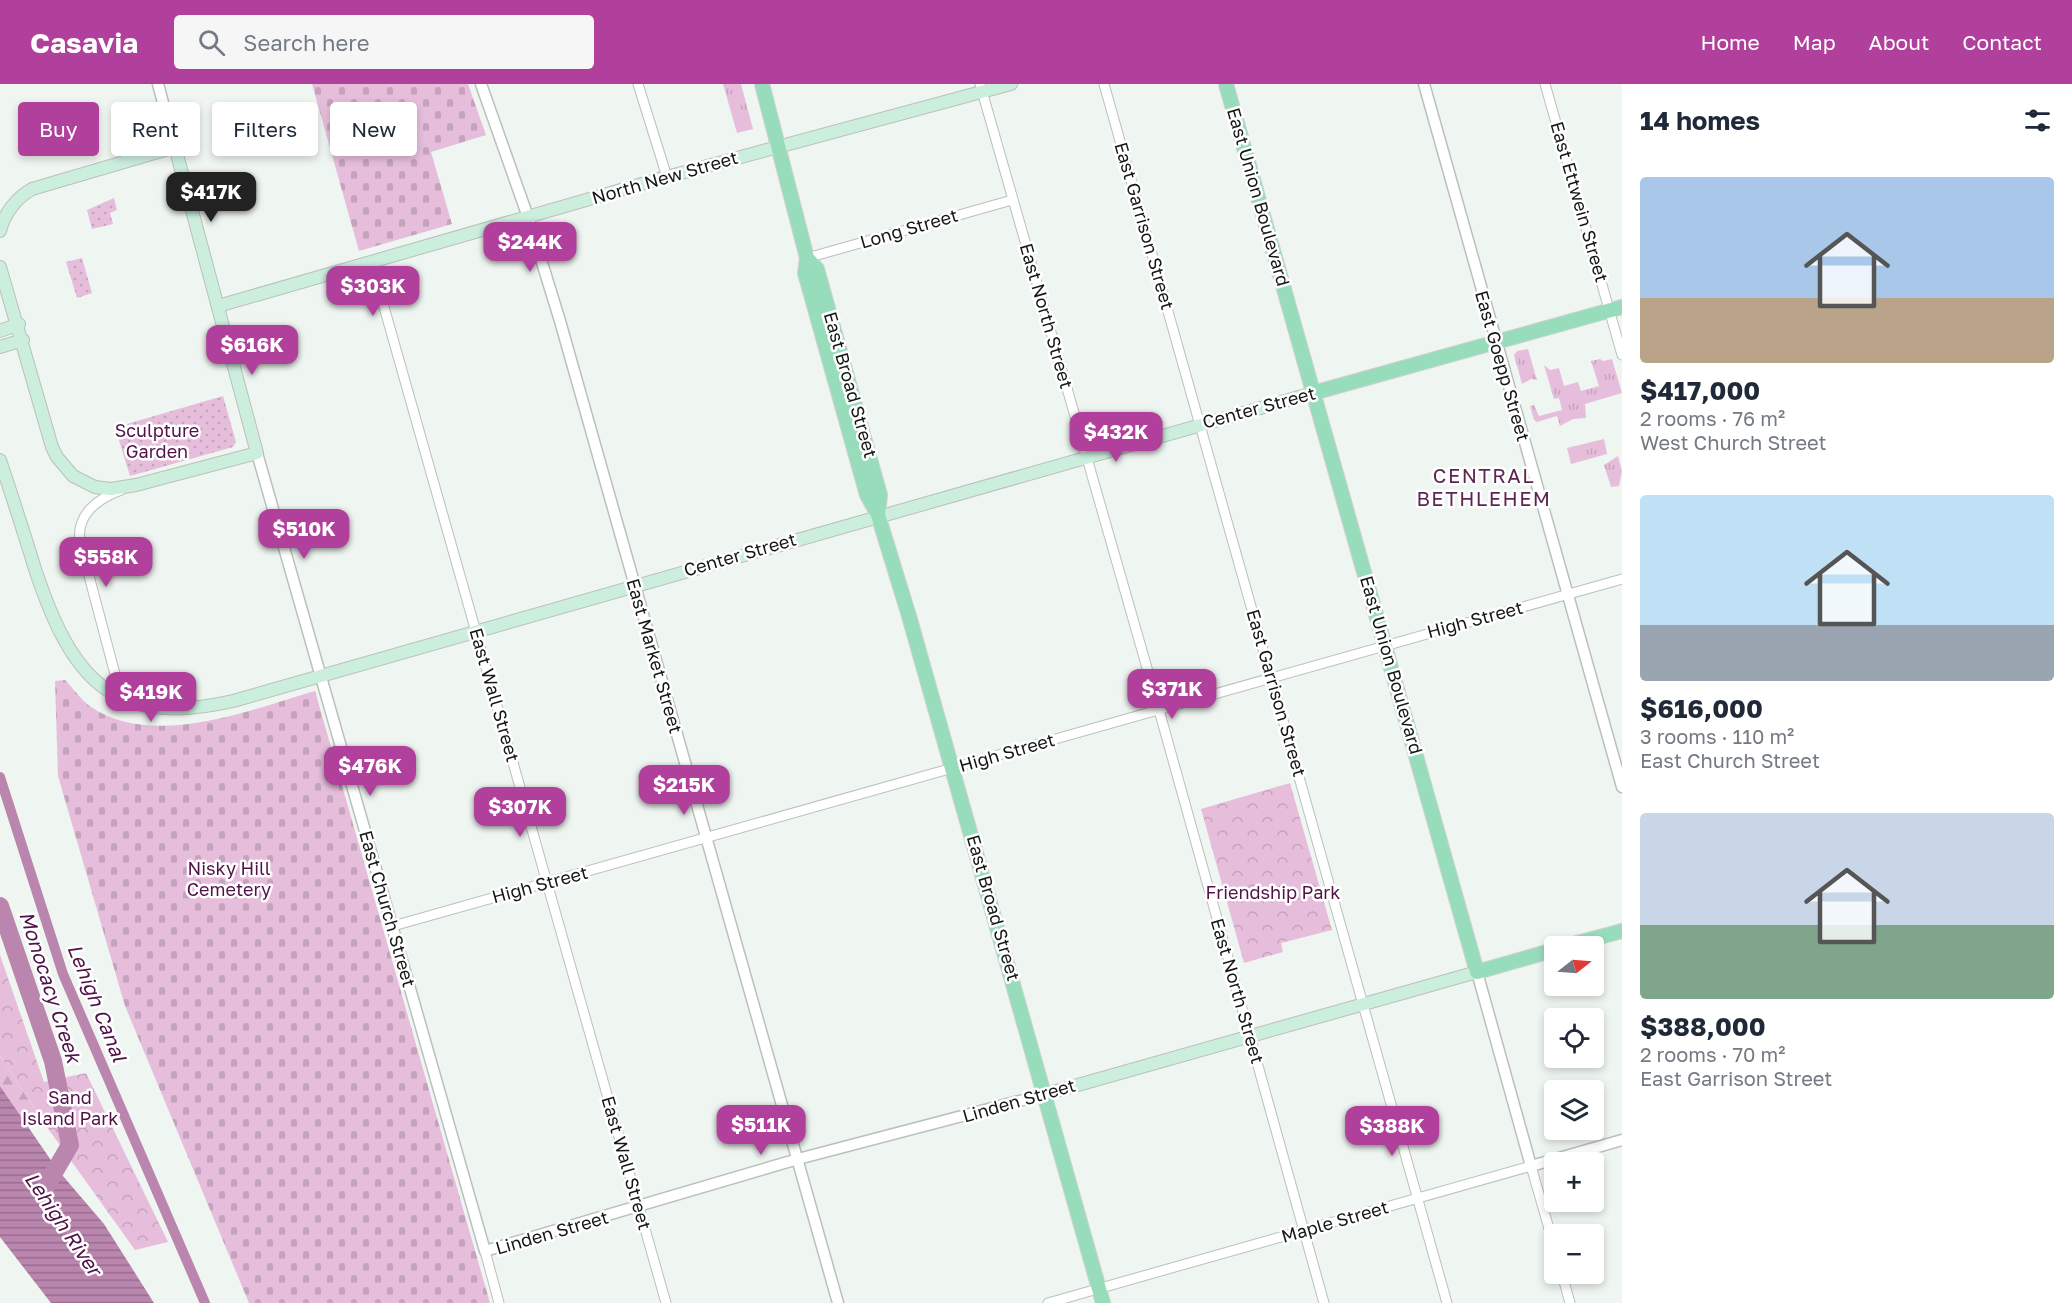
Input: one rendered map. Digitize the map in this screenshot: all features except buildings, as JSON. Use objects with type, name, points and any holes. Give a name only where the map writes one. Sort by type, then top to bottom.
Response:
[{"type":"main road","name":"East Broad Street","points":[[762,84],[807,258],[805,273],[867,495],[878,515],[952,768],[1046,1094],[1103,1303]]},
{"type":"main road","name":"North New Street","points":[[218,306],[981,88],[1011,84]]},
{"type":"main road","name":"East Union Boulevard","points":[[1226,84],[1477,972]]},
{"type":"main road","points":[[0,231],[7,213],[20,196],[32,189],[144,156]]},
{"type":"main road","name":"East Church Street","points":[[177,156],[257,453]]},
{"type":"main road","points":[[0,267],[19,324],[57,457],[83,482],[103,489],[127,488],[257,453]]},
{"type":"main road","name":"Center Street","points":[[0,460],[59,633],[81,667],[100,685],[117,696],[145,707],[192,709],[233,701],[1086,456],[1616,309]]},
{"type":"main road","points":[[0,331],[19,324]]},
{"type":"main road","points":[[0,347],[23,340]]},
{"type":"main road","points":[[1603,936],[1622,931]]},
{"type":"main road","name":"Linden Street","points":[[1046,1094],[1544,953]]},
{"type":"street","points":[[158,84],[163,102]]},
{"type":"street","name":"East Market Street","points":[[481,84],[528,217],[838,1303]]},
{"type":"street","points":[[638,84],[667,177]]},
{"type":"street","name":"East Garrison Street","points":[[1104,84],[1447,1303]]},
{"type":"street","name":"East Goepp Street","points":[[1424,84],[1495,343],[1622,787]]},
{"type":"street","name":"East Ettwein Street","points":[[1545,84],[1616,309],[1622,355]]},
{"type":"street","name":"East North Street","points":[[981,88],[1159,710],[1324,1303]]},
{"type":"street","name":"Long Street","points":[[807,258],[1012,200]]},
{"type":"street","name":"East Wall Street","points":[[371,261],[666,1303]]},
{"type":"street","name":"East Church Street","points":[[257,453],[499,1303]]},
{"type":"street","points":[[117,696],[115,674],[80,542],[79,530],[82,519],[93,506],[127,488]]},
{"type":"street","name":"High Street","points":[[393,926],[1622,579]]},
{"type":"street","name":"East Union Boulevard","points":[[1477,972],[1548,1224]]},
{"type":"street","name":"Linden Street","points":[[485,1251],[639,1208],[798,1159],[1046,1094]]},
{"type":"street","name":"Maple Street","points":[[1048,1303],[1622,1140]]},
{"type":"street","points":[[1565,1284],[1570,1303]]},
{"type":"green space","points":[[312,84],[468,84],[486,135],[431,152],[452,224],[359,251],[332,156],[417,156],[417,102],[330,102],[330,148]]},
{"type":"green space","points":[[723,84],[741,84],[753,129],[737,133]]},
{"type":"green space","points":[[114,198],[117,210],[110,213],[113,224],[92,229],[87,210]]},
{"type":"green space","points":[[82,258],[92,293],[77,298],[66,262]]},
{"type":"green space","points":[[1528,349],[1537,380],[1531,379],[1522,384],[1514,355],[1517,351]]},
{"type":"green space","points":[[1600,359],[1603,361],[1612,359],[1622,393],[1585,404],[1586,418],[1573,419],[1560,426],[1557,416],[1537,422],[1534,420],[1530,406],[1534,405],[1539,416],[1562,410],[1559,398],[1554,399],[1544,365],[1550,370],[1559,368],[1564,386],[1578,382],[1581,391],[1599,386],[1591,361]]},
{"type":"green space","name":"Sculpture Garden","points":[[223,396],[236,442],[233,447],[130,476],[118,437],[130,433],[127,424]]},
{"type":"green space","points":[[1604,439],[1607,454],[1571,464],[1567,448]]},
{"type":"green space","points":[[1618,456],[1622,471],[1619,486],[1611,487],[1604,465]]},
{"type":"green space","name":"Nisky Hill Cemetery","points":[[65,680],[91,707],[116,719],[143,725],[202,722],[315,691],[490,1303],[249,1303],[125,1006],[58,776],[55,681]]},
{"type":"green space","name":"Friendship Park","points":[[1290,783],[1332,930],[1281,943],[1283,952],[1244,963],[1201,809]]},
{"type":"green space","name":"Sand Island Park","points":[[0,955],[44,1082],[86,1073],[168,1242],[135,1250],[44,1123],[0,1056]]},
{"type":"green space","points":[[0,1056],[44,1123],[26,1124],[0,1086]]},
{"type":"water","name":"Lehigh River","points":[[0,1086],[57,1169],[104,1224],[154,1303],[51,1303],[0,1237]]},
{"type":"waterway","name":"Lehigh Canal","points":[[0,777],[63,974],[205,1303]]},
{"type":"waterway","name":"Monocacy Creek","points":[[0,906],[53,1061],[70,1145],[45,1188]]},
{"type":"district","name":"CENTRAL BETHLEHEM","points":[[1484,488]]}]
